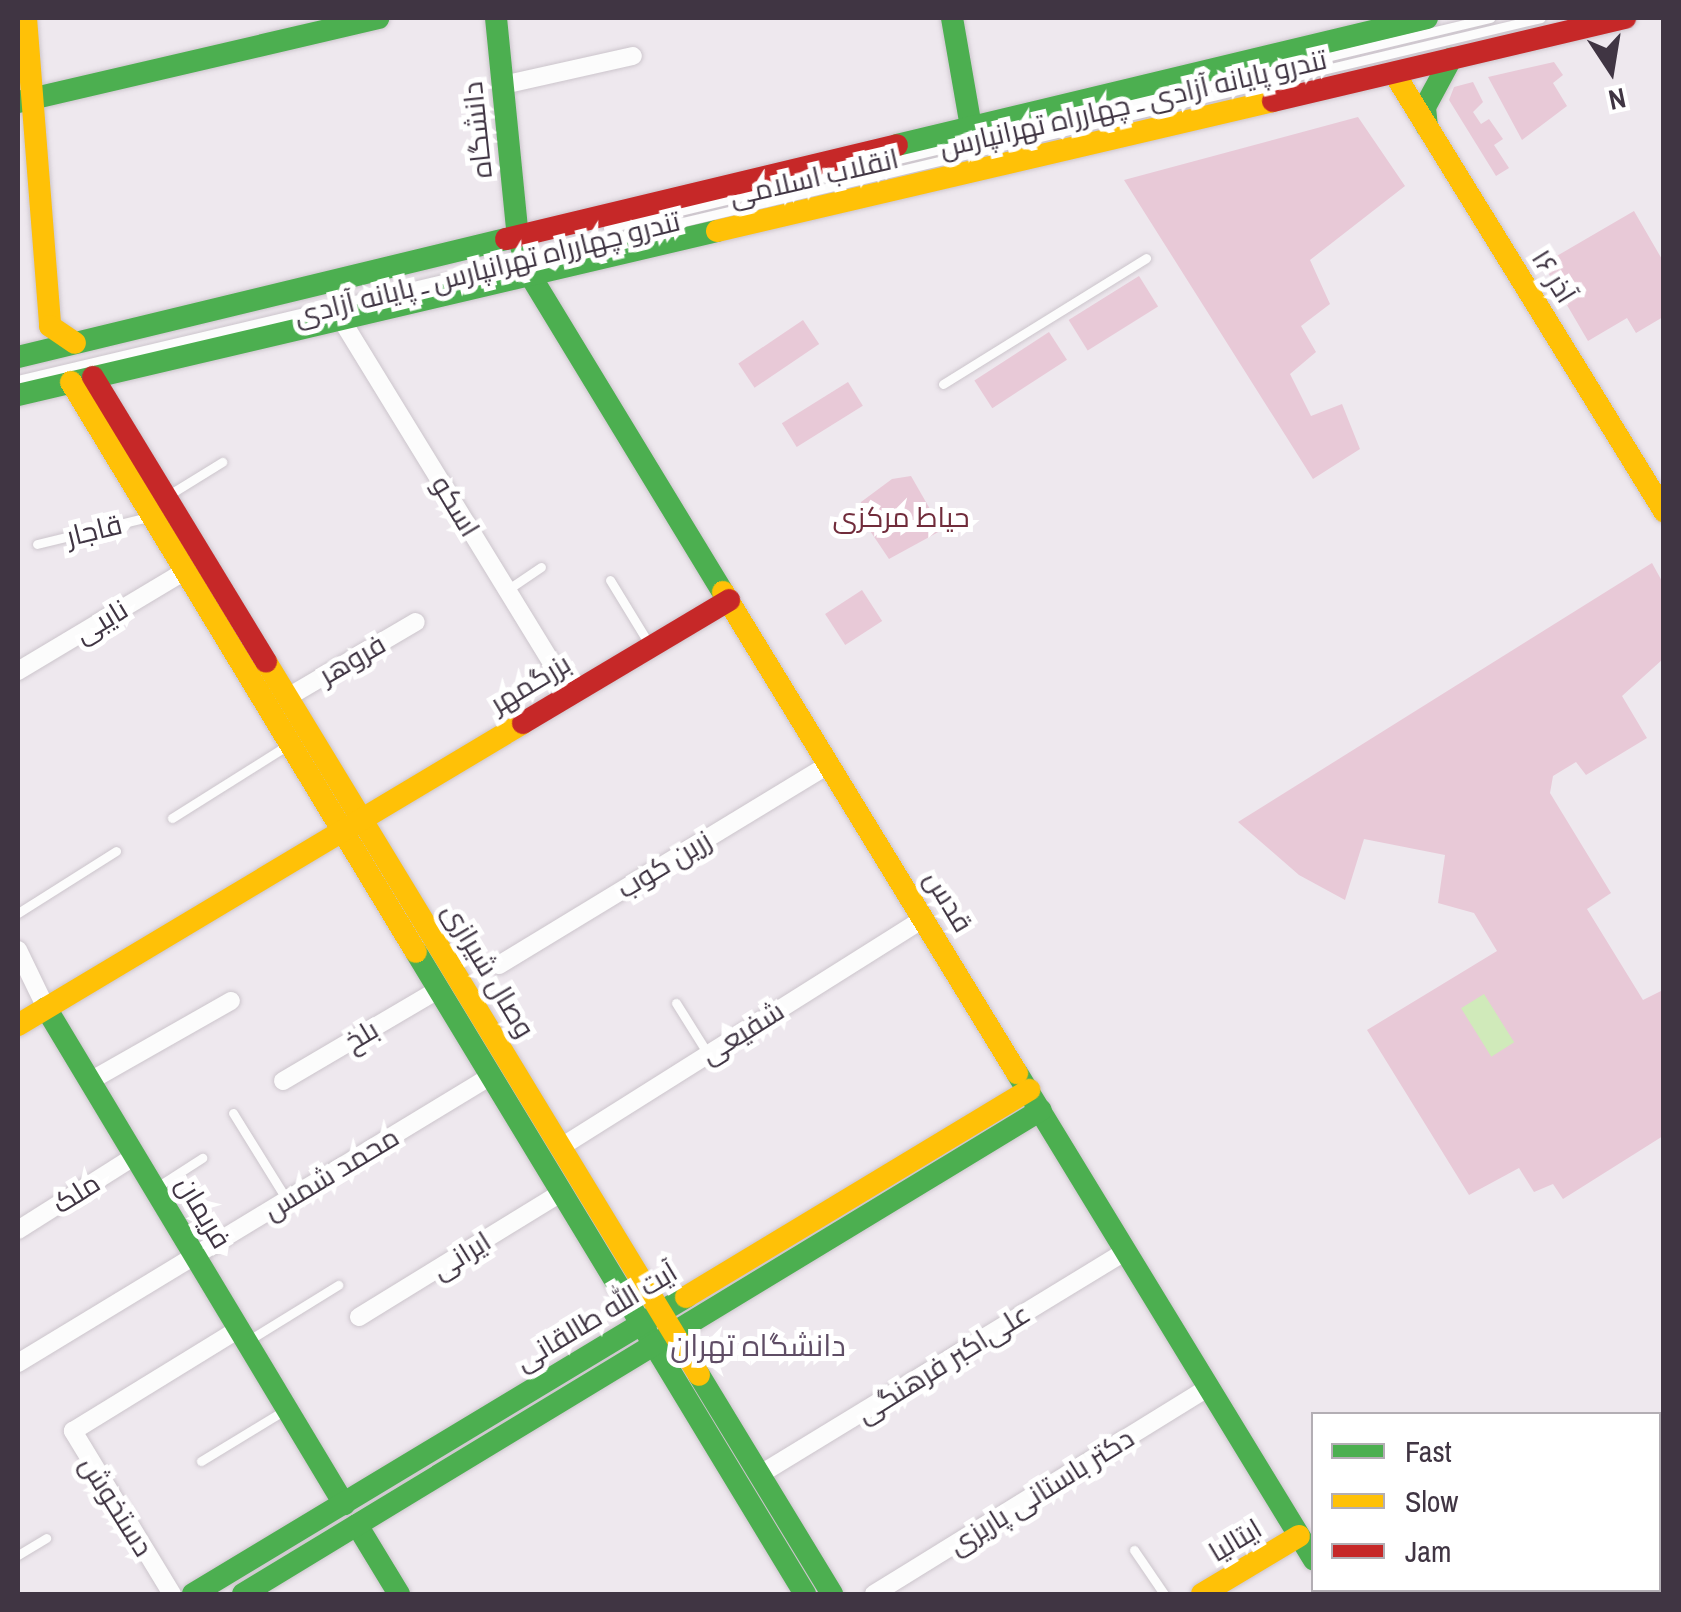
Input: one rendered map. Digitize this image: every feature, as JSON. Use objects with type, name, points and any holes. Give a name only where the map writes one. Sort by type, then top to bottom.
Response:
[{"type":"main road","points":[[24,32],[25,101],[378,18]]},
{"type":"main road","name":"دانشگاه","points":[[496,18],[522,255]]},
{"type":"main road","points":[[952,18],[976,147]]},
{"type":"main road","name":"انقلاب اسلامی","points":[[18,395],[81,364],[976,147],[1381,44],[1427,18]]},
{"type":"main road","name":"انقلاب اسلامی","points":[[18,357],[81,364],[341,318],[522,255],[976,147],[1381,44],[1450,59],[1624,18]]},
{"type":"main road","name":"۱۶ آذر","points":[[1381,44],[1427,127],[1664,512]]},
{"type":"main road","points":[[1427,127],[1425,107],[1450,59]]},
{"type":"main road","name":"وصال شیرازی","points":[[25,101],[50,326],[81,364],[97,406],[158,507],[288,697],[439,989],[491,1076],[551,1153],[562,1192],[651,1318]]},
{"type":"main road","name":"قدس","points":[[522,255],[1311,1555]]},
{"type":"main road","name":"وصال شیرازی","points":[[158,507],[186,571],[290,744],[353,824],[750,1481],[832,1594]]},
{"type":"main road","name":"بزرگمهر","points":[[18,1025],[729,600]]},
{"type":"main road","name":"فریمان","points":[[46,1008],[398,1594]]},
{"type":"main road","name":"آیت الله طالقانی","points":[[193,1594],[651,1318],[1035,1100]]},
{"type":"main road","name":"آیت الله طالقانی","points":[[244,1594],[664,1339],[1035,1100]]},
{"type":"main road","name":"وصال شیرازی","points":[[750,1481],[805,1594]]},
{"type":"main road","name":"ایتالیا","points":[[1202,1594],[1299,1536]]},
{"type":"street","points":[[503,84],[633,56]]},
{"type":"street","name":"اسکو","points":[[341,318],[571,694]]},
{"type":"street","name":"نایبی","points":[[18,671],[186,571]]},
{"type":"street","name":"فروهر","points":[[288,697],[416,622]]},
{"type":"street","name":"زرین کوب","points":[[499,965],[830,764]]},
{"type":"street","name":"شفیعی","points":[[551,1153],[924,918]]},
{"type":"street","name":"فریمان","points":[[18,950],[46,1008]]},
{"type":"street","name":"بلخ","points":[[283,1081],[439,989]]},
{"type":"street","points":[[90,1081],[231,1001]]},
{"type":"street","name":"محمد شمس","points":[[18,1364],[491,1076]]},
{"type":"street","name":"ملک","points":[[18,1230],[136,1156]]},
{"type":"street","name":"ایرانی","points":[[360,1317],[562,1192]]},
{"type":"street","name":"علی‌اکبر فرهنگی","points":[[750,1481],[1126,1250]]},
{"type":"street","name":"دستخوش","points":[[172,1594],[72,1432],[243,1335]]},
{"type":"street","name":"دکتر باستانی پاریزی","points":[[874,1594],[1208,1387]]},
{"type":"lane","points":[[1381,44],[1490,18]]},
{"type":"lane","points":[[1381,44],[1541,18]]},
{"type":"lane","points":[[943,384],[1146,258]]},
{"type":"lane","points":[[18,369],[81,364]]},
{"type":"lane","points":[[18,380],[81,364]]},
{"type":"lane","name":"قاجار","points":[[36,544],[158,507],[222,462]]},
{"type":"lane","points":[[507,590],[541,567]]},
{"type":"lane","points":[[610,580],[651,646]]},
{"type":"lane","points":[[172,818],[290,744]]},
{"type":"lane","points":[[18,913],[116,851]]},
{"type":"lane","points":[[676,1002],[708,1054]]},
{"type":"lane","points":[[233,1113],[286,1200]]},
{"type":"lane","points":[[155,1188],[202,1158]]},
{"type":"lane","points":[[243,1335],[338,1284]]},
{"type":"lane","points":[[201,1460],[287,1409]]},
{"type":"lane","points":[[18,1555],[46,1538]]},
{"type":"lane","points":[[1134,1550],[1164,1594]]},
{"type":"green space","points":[[1554,62],[1563,75],[1553,83],[1567,106],[1522,140],[1488,77]]},
{"type":"green space","points":[[1473,82],[1483,102],[1473,112],[1481,124],[1489,119],[1503,139],[1494,145],[1509,168],[1496,176],[1449,100],[1454,87]]},
{"type":"green space","points":[[1358,117],[1405,186],[1310,260],[1330,304],[1301,326],[1316,352],[1290,374],[1311,416],[1342,404],[1360,449],[1313,479],[1124,180]]},
{"type":"green space","points":[[1634,211],[1663,261],[1663,317],[1636,333],[1627,318],[1588,341],[1543,264]]},
{"type":"green space","points":[[1139,276],[1158,307],[1088,351],[1069,320]]},
{"type":"green space","points":[[803,320],[819,344],[755,388],[738,364]]},
{"type":"green space","points":[[1049,332],[1067,360],[992,408],[974,380]]},
{"type":"green space","points":[[848,382],[863,406],[797,447],[782,423]]},
{"type":"green space","name":"حیاط مرکزی","points":[[911,476],[942,530],[889,559],[860,516],[861,502],[892,479]]},
{"type":"green space","points":[[1652,563],[1663,583],[1663,659],[1622,696],[1647,738],[1586,775],[1576,762],[1553,776],[1550,793],[1611,893],[1587,909],[1643,1000],[1663,990],[1663,1136],[1563,1199],[1553,1184],[1534,1192],[1519,1168],[1469,1195],[1367,1030],[1497,951],[1474,913],[1438,903],[1445,855],[1364,839],[1345,900],[1299,875],[1238,822]]},
{"type":"green space","points":[[862,590],[882,621],[845,645],[825,614]]},
{"type":"shaded area","points":[[1484,994],[1514,1042],[1491,1057],[1461,1008]]},
{"type":"traffic: fast","points":[[18,102],[378,18]]},
{"type":"traffic: fast","points":[[496,18],[518,237],[530,275],[723,592]]},
{"type":"traffic: fast","points":[[952,18],[971,127]]},
{"type":"traffic: fast","points":[[897,145],[1427,18]]},
{"type":"traffic: fast","points":[[1427,127],[1425,107],[1451,59]]},
{"type":"traffic: fast","points":[[18,395],[717,231]]},
{"type":"traffic: fast","points":[[18,357],[506,239]]},
{"type":"traffic: fast","points":[[416,952],[805,1594]]},
{"type":"traffic: fast","points":[[46,1008],[344,1504]]},
{"type":"traffic: fast","points":[[1017,1073],[1311,1555]]},
{"type":"traffic: fast","points":[[243,1594],[1041,1110]]},
{"type":"traffic: fast","points":[[193,1594],[686,1297]]},
{"type":"traffic: fast","points":[[699,1375],[832,1594]]},
{"type":"traffic: fast","points":[[357,1525],[399,1594]]},
{"type":"traffic: slow","points":[[26,18],[50,326],[75,343]]},
{"type":"traffic: slow","points":[[1394,73],[1664,511]]},
{"type":"traffic: slow","points":[[717,231],[1273,101]]},
{"type":"traffic: slow","points":[[71,382],[416,952]]},
{"type":"traffic: slow","points":[[723,592],[1017,1073]]},
{"type":"traffic: slow","points":[[266,662],[699,1375]]},
{"type":"traffic: slow","points":[[18,1025],[523,723]]},
{"type":"traffic: slow","points":[[686,1297],[1029,1090]]},
{"type":"traffic: slow","points":[[1202,1594],[1299,1536]]},
{"type":"traffic: slow","points":[[1584,1594],[1588,1592]]},
{"type":"traffic: jam","points":[[1273,101],[1625,18]]},
{"type":"traffic: jam","points":[[506,239],[897,145]]},
{"type":"traffic: jam","points":[[93,377],[266,662]]},
{"type":"traffic: jam","points":[[523,723],[729,600]]},
{"type":"district","name":"دانشگاه تهران","points":[[758,1345]]}]
